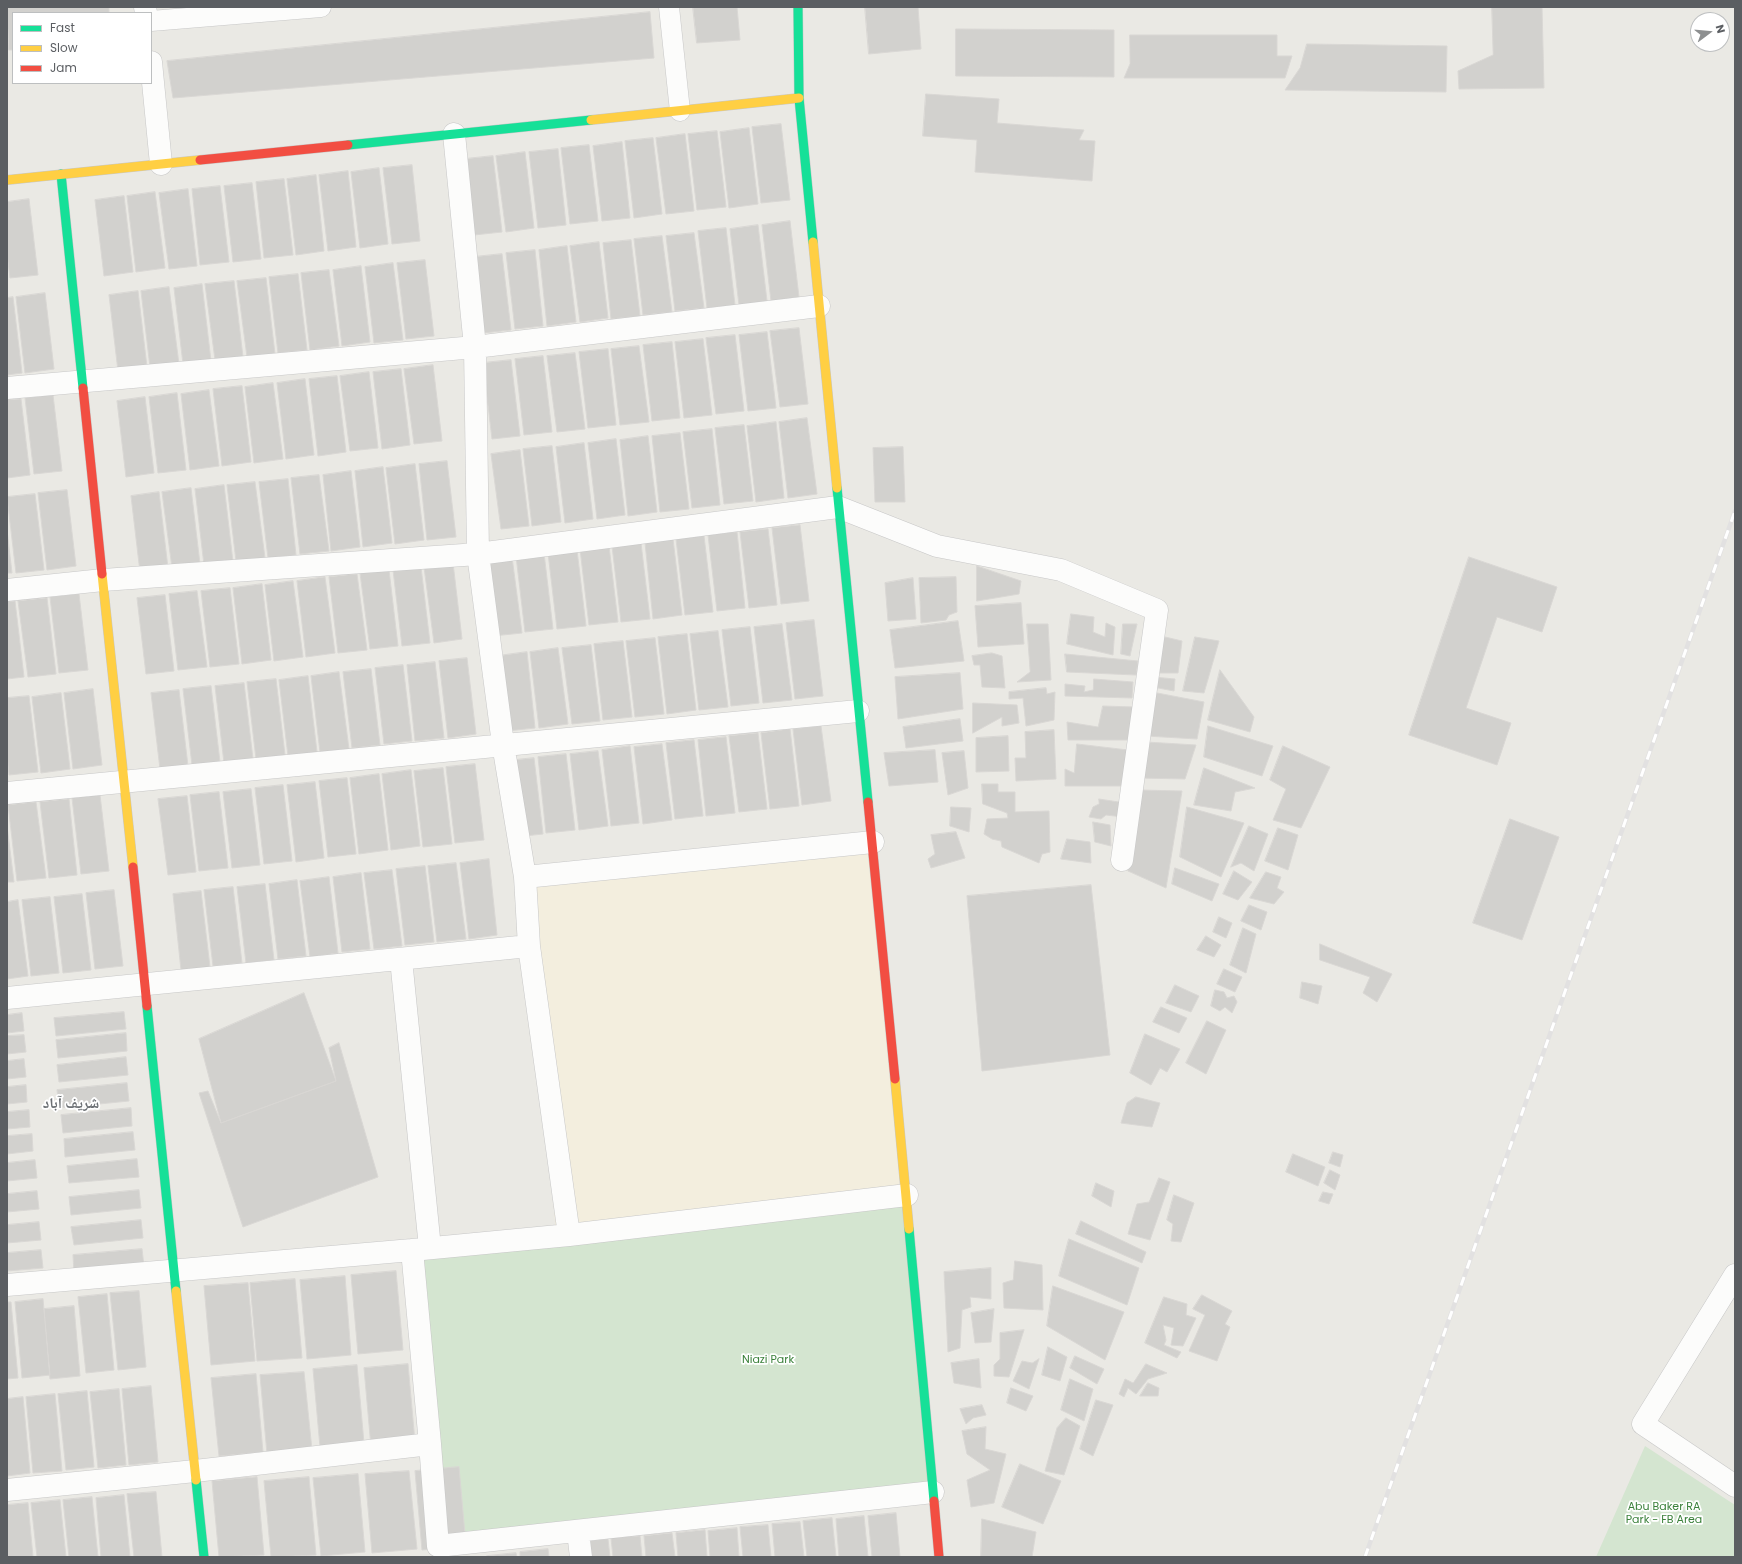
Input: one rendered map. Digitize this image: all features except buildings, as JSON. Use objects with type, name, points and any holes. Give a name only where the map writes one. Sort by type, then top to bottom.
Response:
[{"type":"street","points":[[798,7],[799,98],[858,711],[874,842],[939,1557]]},
{"type":"street","points":[[152,72],[161,164]]},
{"type":"street","points":[[7,180],[799,98]]},
{"type":"street","points":[[454,134],[475,347],[478,554],[503,744],[525,877],[529,946],[569,1235]]},
{"type":"street","points":[[61,174],[204,1557]]},
{"type":"street","points":[[7,388],[83,380],[475,347],[819,306]]},
{"type":"street","points":[[7,590],[103,580],[478,554],[838,507],[937,546],[1061,570],[1157,610],[1122,860]]},
{"type":"street","points":[[7,793],[503,744],[858,711]]},
{"type":"street","points":[[525,877],[874,842]]},
{"type":"street","points":[[7,998],[529,946]]},
{"type":"street","points":[[401,959],[421,1249],[430,1444],[438,1546],[578,1532],[933,1492]]},
{"type":"street","points":[[7,1285],[569,1235],[907,1195]]},
{"type":"street","points":[[1735,1275],[1642,1424],[1735,1486]]},
{"type":"street","points":[[7,1490],[195,1471],[430,1444]]},
{"type":"street","points":[[578,1532],[581,1557]]},
{"type":"lane","points":[[152,21],[321,7]]},
{"type":"lane","points":[[669,7],[680,111]]},
{"type":"shaded area","points":[[870,843],[904,1193],[556,1234],[526,878]]},
{"type":"green space","name":"Niazi Park","points":[[904,1193],[933,1492],[438,1546],[412,1250]]},
{"type":"green space","name":"Abu Baker RA Park - FB Area","points":[[1645,1446],[1735,1505],[1735,1557],[1596,1557]]},
{"type":"railway","points":[[1365,1557],[1735,511]]},
{"type":"traffic: fast","points":[[798,7],[799,98],[813,242]]},
{"type":"traffic: fast","points":[[348,145],[591,120]]},
{"type":"traffic: fast","points":[[61,174],[83,388]]},
{"type":"traffic: fast","points":[[837,488],[868,802]]},
{"type":"traffic: fast","points":[[147,1006],[176,1291]]},
{"type":"traffic: fast","points":[[909,1229],[934,1501]]},
{"type":"traffic: fast","points":[[196,1480],[204,1557]]},
{"type":"traffic: slow","points":[[591,120],[799,98]]},
{"type":"traffic: slow","points":[[7,180],[200,160]]},
{"type":"traffic: slow","points":[[813,242],[837,488]]},
{"type":"traffic: slow","points":[[102,574],[133,867]]},
{"type":"traffic: slow","points":[[895,1079],[909,1229]]},
{"type":"traffic: slow","points":[[176,1291],[196,1480]]},
{"type":"traffic: jam","points":[[200,160],[348,145]]},
{"type":"traffic: jam","points":[[83,388],[102,574]]},
{"type":"traffic: jam","points":[[868,802],[895,1079]]},
{"type":"traffic: jam","points":[[133,867],[147,1006]]},
{"type":"traffic: jam","points":[[934,1501],[939,1557]]},
{"type":"district","name":"شريف آباد","points":[[71,1104]]}]
